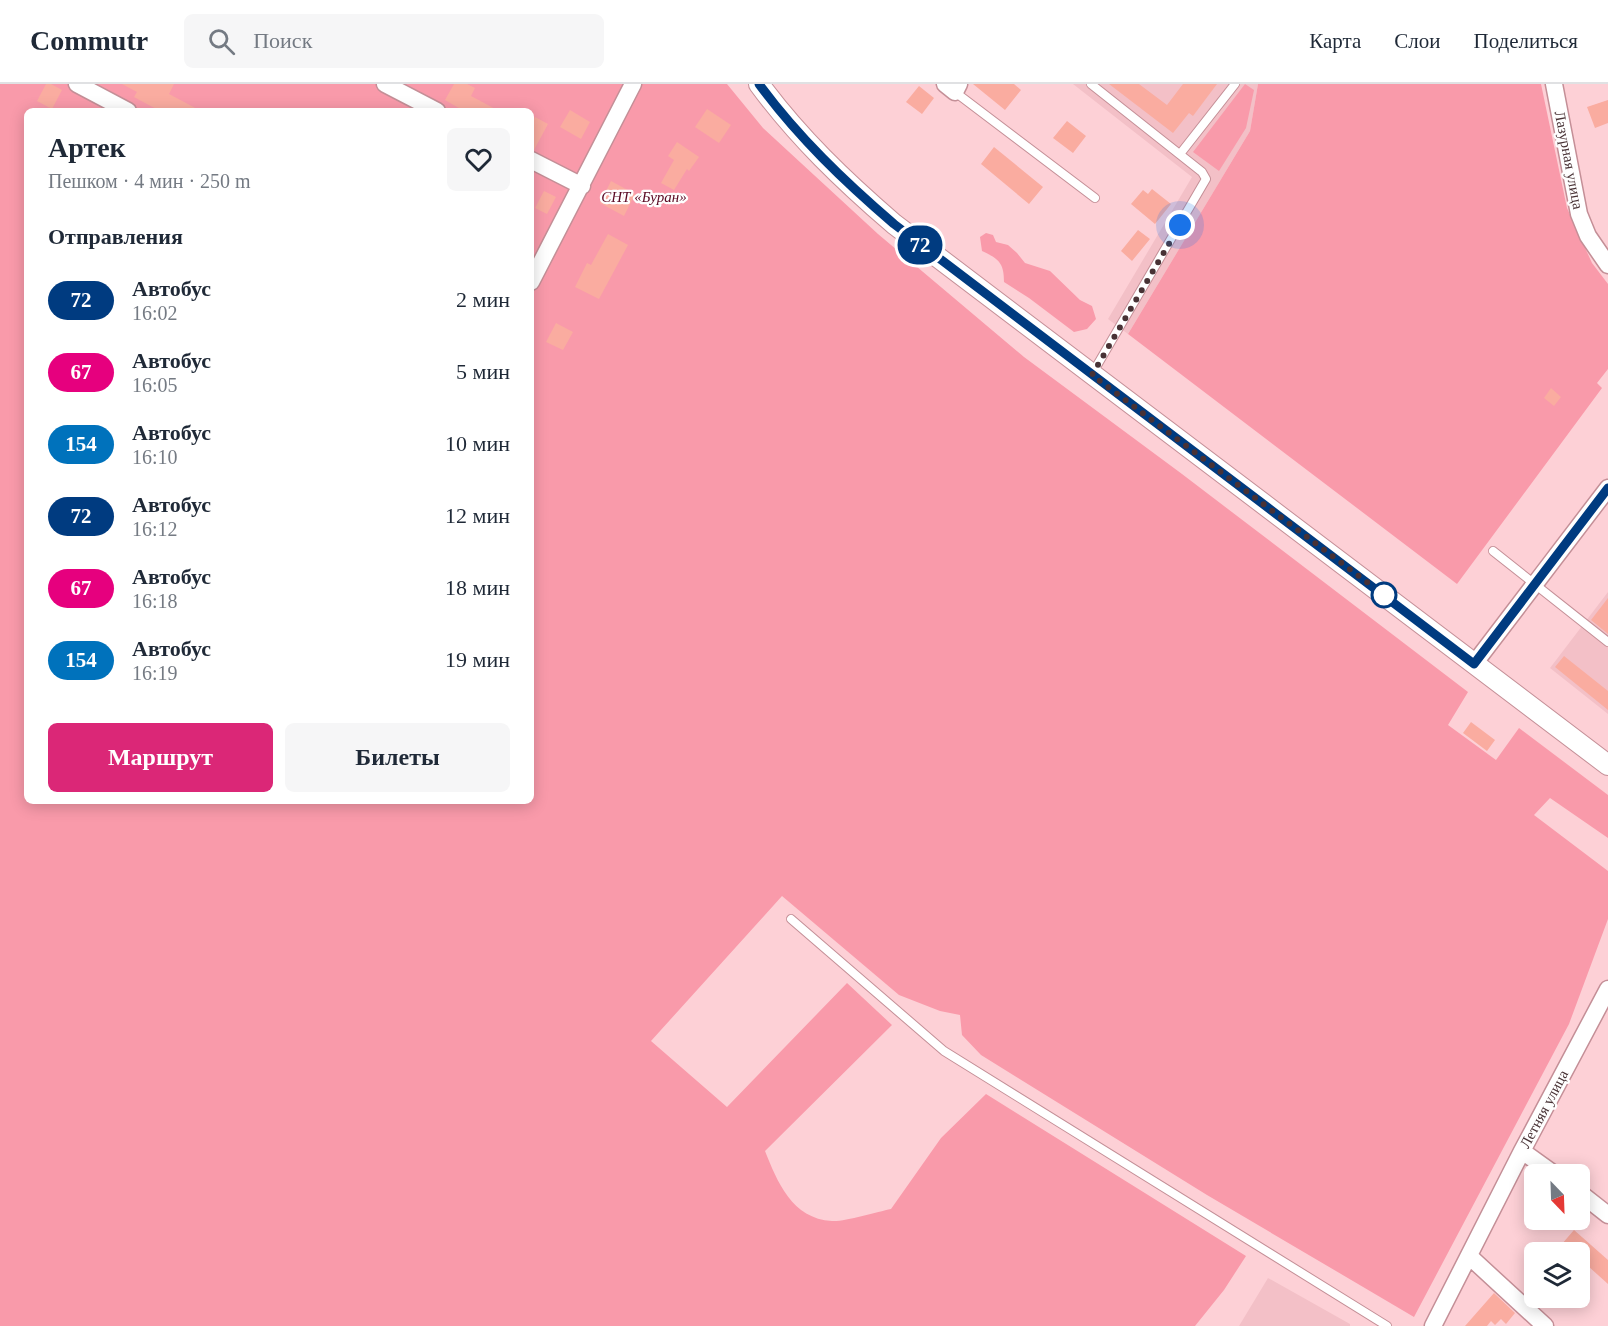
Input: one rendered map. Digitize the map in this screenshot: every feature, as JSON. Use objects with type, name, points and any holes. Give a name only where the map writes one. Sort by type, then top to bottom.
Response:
[{"type":"street","points":[[78,84],[122,108]]},
{"type":"street","points":[[385,84],[431,108]]},
{"type":"street","points":[[534,276],[633,84]]},
{"type":"street","points":[[759,84],[799,134],[849,185],[894,224],[1608,765]]},
{"type":"street","name":"Лазурная улица","points":[[1554,84],[1579,214],[1588,236],[1608,265]]},
{"type":"street","points":[[534,162],[582,186]]},
{"type":"street","points":[[1474,664],[1608,488]]},
{"type":"street","name":"Летняя улица","points":[[1434,1326],[1522,1150],[1608,989]]},
{"type":"street","points":[[1522,1150],[1541,1164]]},
{"type":"street","points":[[1590,1201],[1608,1215]]},
{"type":"street","points":[[1469,1256],[1545,1326]]},
{"type":"lane","points":[[1091,84],[1205,175],[1205,183],[1092,375]]},
{"type":"lane","points":[[1180,154],[1235,84]]},
{"type":"lane","points":[[953,87],[1095,198]]},
{"type":"lane","points":[[1493,551],[1608,642]]},
{"type":"lane","points":[[791,919],[944,1051],[1387,1326]]},
{"type":"shaded area","points":[[1073,84],[1258,84],[1250,131],[1128,334],[1108,319],[1192,177]]},
{"type":"shaded area","points":[[1608,592],[1608,714],[1550,668]]},
{"type":"shaded area","points":[[1268,1278],[1350,1324],[1350,1326],[1239,1326]]},
{"type":"green space","name":"СНТ «Буран»","points":[[0,84],[727,84],[763,128],[878,234],[1024,357],[1468,692],[1448,725],[1496,760],[1519,728],[1608,795],[1608,838],[1550,798],[1534,815],[1608,871],[1608,919],[1569,1024],[1414,1317],[1207,1195],[981,1055],[962,1035],[960,1015],[940,1011],[899,995],[782,896],[651,1041],[727,1107],[847,983],[892,1025],[765,1151],[781,1186],[796,1206],[818,1219],[832,1221],[891,1209],[941,1138],[986,1094],[1246,1256],[1224,1290],[1195,1326],[0,1326]]},
{"type":"green space","points":[[1245,84],[1254,90],[1246,128],[1219,171],[1193,152]]},
{"type":"green space","points":[[1258,84],[1541,84],[1567,208],[1592,263],[1608,284],[1608,369],[1597,383],[1602,388],[1457,584],[1128,334],[1250,131]]},
{"type":"green space","points":[[986,233],[993,235],[996,242],[1008,245],[1025,263],[1050,271],[1080,300],[1092,306],[1096,319],[1087,329],[1074,332],[1004,282],[1002,266],[982,251],[980,237]]},
{"type":"building","points":[[46,84],[62,90],[53,108],[37,101]]},
{"type":"building","points":[[122,84],[174,84],[169,94],[195,108],[154,108],[134,97],[137,92]]},
{"type":"building","points":[[454,84],[467,84],[475,88],[471,96],[493,108],[459,108],[445,100]]},
{"type":"building","points":[[973,84],[1014,84],[1021,90],[1005,110]]},
{"type":"building","points":[[1109,84],[1139,84],[1167,105],[1183,84],[1217,84],[1193,116],[1189,113],[1173,133]]},
{"type":"building","points":[[919,86],[934,98],[922,114],[906,102]]},
{"type":"building","points":[[1608,100],[1608,123],[1595,128],[1587,107]]},
{"type":"building","points":[[707,109],[731,125],[719,143],[695,127]]},
{"type":"building","points":[[570,110],[590,122],[581,139],[560,127]]},
{"type":"building","points":[[535,117],[548,124],[534,150]]},
{"type":"building","points":[[1067,121],[1086,136],[1073,153],[1053,138]]},
{"type":"building","points":[[677,142],[699,157],[689,171],[687,169],[674,190],[661,183],[674,160],[668,156]]},
{"type":"building","points":[[994,147],[1043,187],[1029,204],[981,164]]},
{"type":"building","points":[[611,181],[635,194],[624,216],[600,203]]},
{"type":"building","points":[[1152,189],[1171,204],[1155,224],[1131,204],[1143,190],[1148,194]]},
{"type":"building","points":[[544,191],[556,197],[547,214],[535,208]]},
{"type":"building","points":[[1138,230],[1150,239],[1132,261],[1121,251]]},
{"type":"building","points":[[608,234],[628,245],[599,299],[575,287],[587,263],[591,265]]},
{"type":"building","points":[[556,323],[573,332],[563,350],[546,342]]},
{"type":"building","points":[[1551,388],[1561,397],[1554,406],[1544,398]]},
{"type":"building","points":[[1608,598],[1608,634],[1591,620]]},
{"type":"building","points":[[1564,656],[1608,691],[1608,710],[1555,667]]},
{"type":"building","points":[[1471,722],[1495,740],[1487,751],[1463,733]]},
{"type":"building","points":[[1574,1230],[1588,1242],[1564,1242]]},
{"type":"building","points":[[1590,1244],[1608,1260],[1608,1284],[1590,1268]]},
{"type":"building","points":[[1494,1293],[1515,1313],[1506,1324],[1501,1319],[1495,1325],[1491,1321],[1487,1326],[1465,1326]]},
{"type":"bus line","name":"72","points":[[759,84],[799,134],[849,185],[894,224],[1474,664],[1608,488]]},
{"type":"route","points":[[1180,225],[1092,375],[1384,595]]}]
